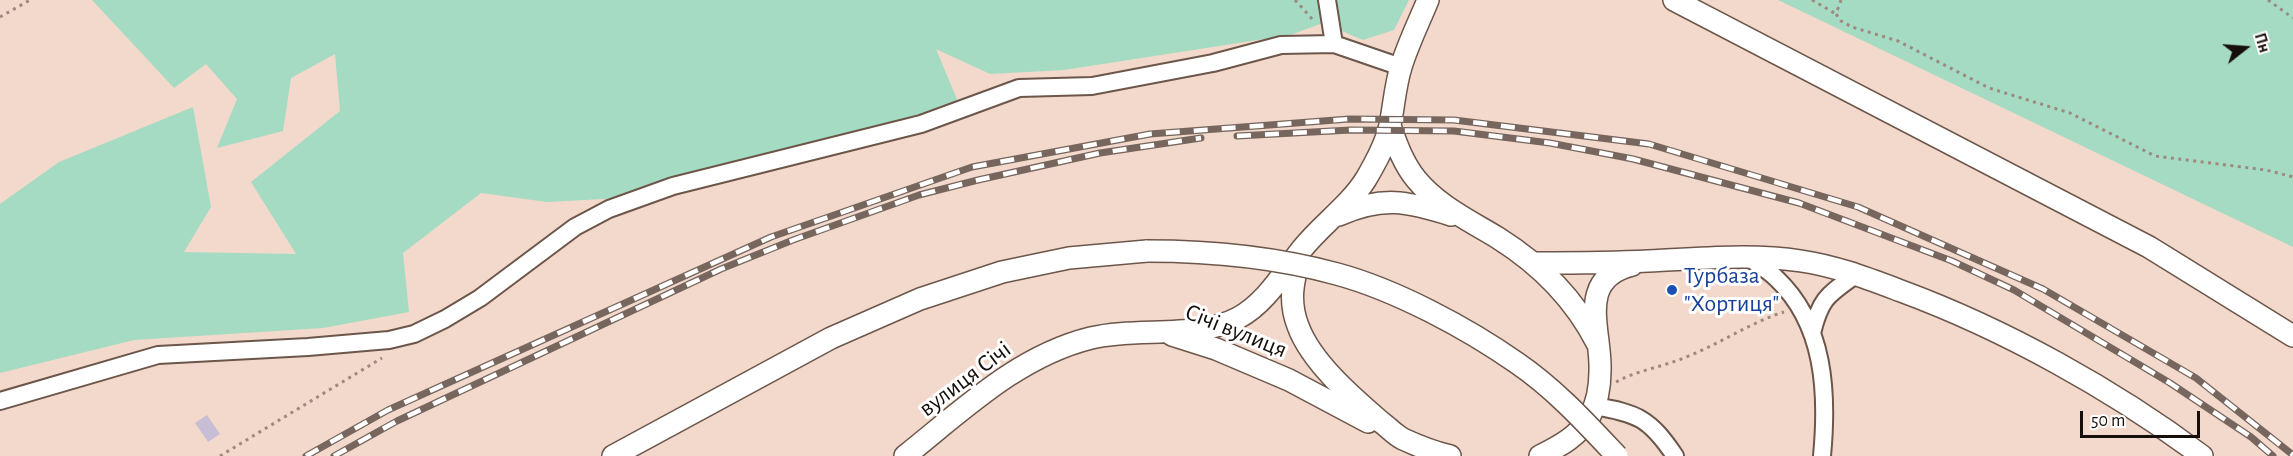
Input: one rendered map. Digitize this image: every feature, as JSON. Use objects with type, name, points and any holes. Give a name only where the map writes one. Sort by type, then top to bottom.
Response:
[{"type":"main road","points":[[1335,216],[1365,181],[1379,155],[1390,126],[1392,102],[1401,67],[1428,0]]},
{"type":"main road","points":[[1674,0],[2150,247],[2293,336]]},
{"type":"main road","points":[[1390,126],[1404,163],[1417,181],[1467,220],[1535,263],[1564,292],[1584,318],[1597,343]]},
{"type":"main road","points":[[1335,216],[1363,204],[1390,202],[1421,206],[1467,220]]},
{"type":"main road","name":"Січі вулиця","points":[[1165,333],[1214,326],[1236,319],[1255,307],[1320,228],[1335,216]]},
{"type":"main road","points":[[1303,248],[1292,281],[1292,301],[1298,327],[1318,361],[1355,399],[1401,438],[1450,456]]},
{"type":"main road","points":[[613,456],[831,338],[920,299],[1002,272],[1069,258],[1147,250],[1236,255],[1276,261],[1338,274],[1394,295],[1458,327],[1518,363],[1567,403],[1617,456]]},
{"type":"main road","points":[[1535,263],[1646,261],[1746,255],[1803,261],[1857,274],[1976,321],[2097,387],[2175,436],[2202,456]]},
{"type":"main road","points":[[1540,456],[1561,446],[1578,433],[1596,399],[1601,370],[1594,314],[1596,296],[1603,283],[1613,274],[1628,266],[1646,261]]},
{"type":"main road","name":"вулиця Січі","points":[[906,456],[1017,368],[1058,348],[1092,338],[1128,332],[1165,333]]},
{"type":"main road","name":"Січі вулиця","points":[[1165,333],[1216,349],[1289,380],[1401,438]]},
{"type":"street","points":[[1327,0],[1334,45]]},
{"type":"street","points":[[0,401],[158,355],[308,347],[389,340],[414,334],[480,298],[575,227],[600,213],[673,186],[921,124],[1019,88],[1092,86],[1213,63],[1281,45],[1334,45],[1401,67]]},
{"type":"street","points":[[1746,255],[1776,278],[1800,308],[1812,333],[1824,374],[1826,420],[1822,456]]},
{"type":"street","points":[[1812,333],[1818,308],[1827,296],[1857,274]]},
{"type":"street","points":[[1596,399],[1650,424],[1674,456]]},
{"type":"path","points":[[0,17],[30,0]]},
{"type":"path","points":[[1812,0],[1836,14],[1841,21],[1852,27],[1898,42],[1989,88],[2070,113],[2155,156],[2266,170],[2293,177]]},
{"type":"path","points":[[1836,14],[1841,0]]},
{"type":"path","points":[[2268,0],[2293,18]]},
{"type":"path","points":[[1596,399],[1630,374],[1686,357],[1762,319],[1800,308]]},
{"type":"path","points":[[220,456],[384,357]]},
{"type":"green space","points":[[92,0],[1409,0],[1394,30],[1363,40],[1323,23],[1290,35],[1064,70],[990,74],[936,49],[961,109],[641,197],[547,202],[481,193],[403,253],[409,312],[323,328],[134,340],[0,373],[0,204],[59,162],[193,107],[211,207],[184,252],[296,254],[251,182],[340,111],[335,54],[291,78],[283,131],[217,148],[237,99],[206,64],[174,88]]},
{"type":"green space","points":[[1778,0],[2293,0],[2293,247]]},
{"type":"building","points":[[207,415],[220,434],[208,442],[195,423]]},
{"type":"railway","points":[[306,456],[388,410],[771,237],[972,167],[1150,134],[1349,119],[1454,120],[1649,144],[1858,207],[2043,289],[2196,378],[2293,455]]},
{"type":"railway","points":[[1237,136],[1351,130],[1454,131],[1550,143],[1633,159],[1799,203],[1952,261],[2014,290],[2170,383],[2251,437],[2273,456]]},
{"type":"railway","points":[[334,456],[397,421],[721,269],[793,240],[919,195],[978,180],[1100,153],[1201,138]]},
{"type":"place","name":"Турбаза \"Хортиця\"","points":[[1672,290]]}]
